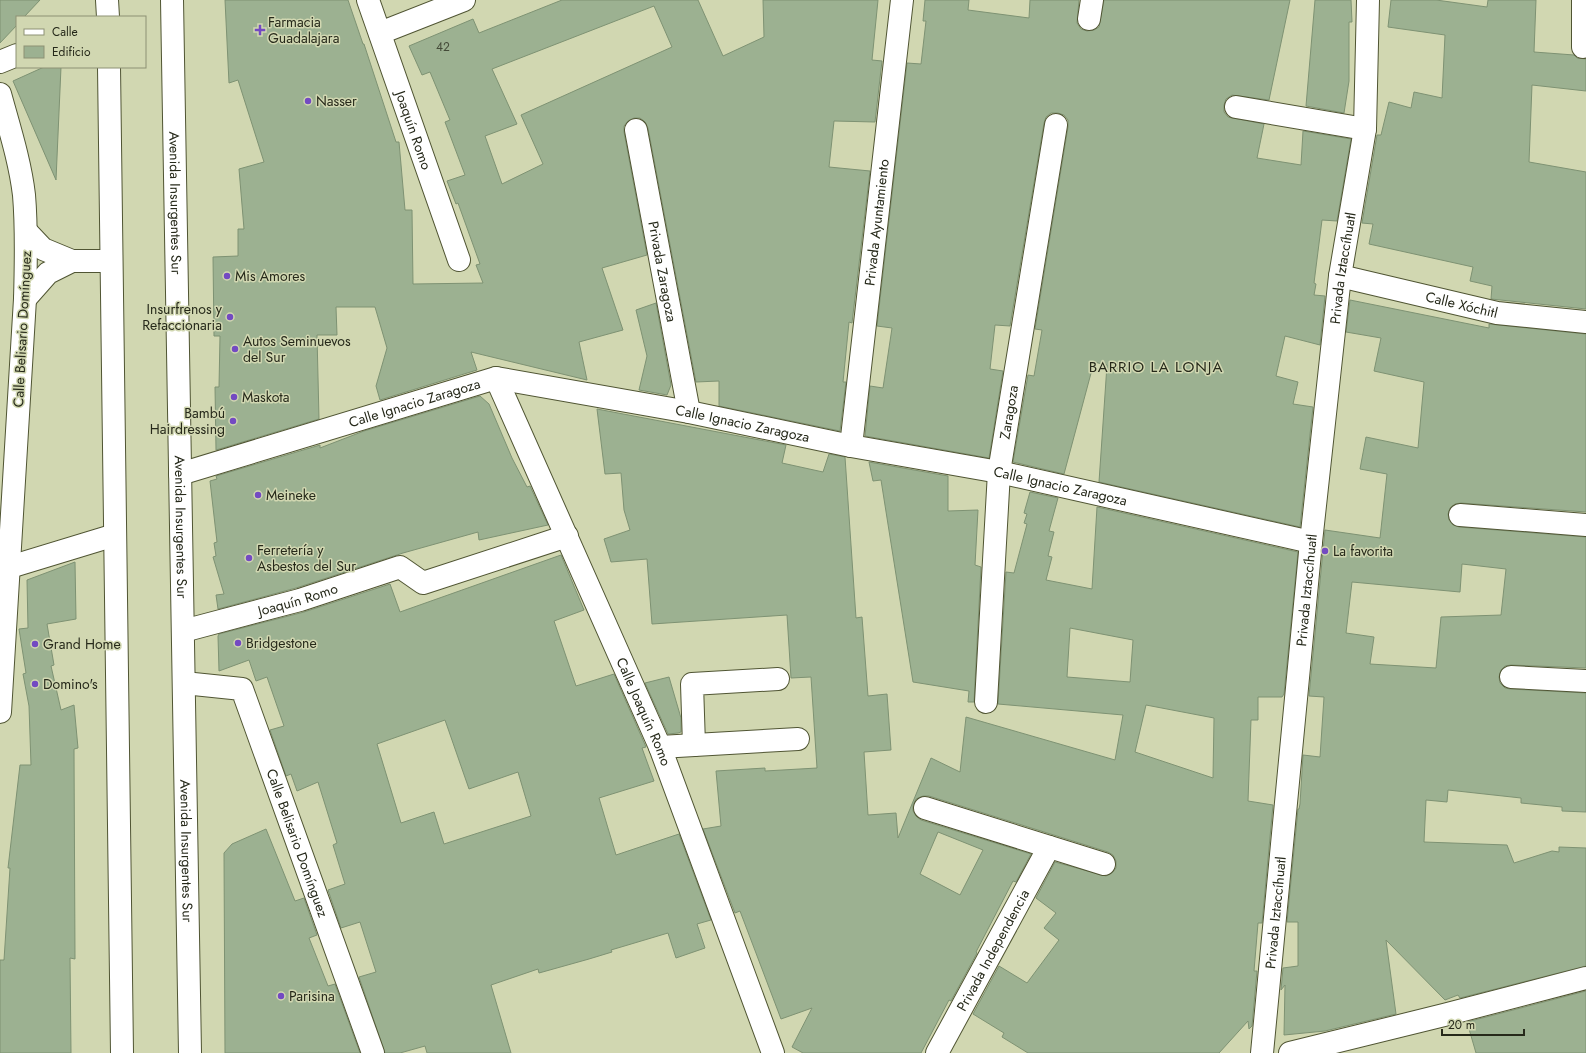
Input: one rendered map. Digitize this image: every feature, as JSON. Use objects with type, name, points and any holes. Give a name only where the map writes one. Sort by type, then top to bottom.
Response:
[{"type":"street","points":[[108,0],[108,16]]},
{"type":"street","name":"Joaquín Romo","points":[[368,0],[459,260]]},
{"type":"street","points":[[380,33],[464,0]]},
{"type":"street","name":"Privada Ayuntamiento","points":[[851,446],[902,0]]},
{"type":"street","name":"Privada Iztaccíhuatl","points":[[1262,1053],[1311,542],[1340,276],[1364,129],[1368,0]]},
{"type":"street","points":[[1583,0],[1584,33]]},
{"type":"street","name":"Avenida Insurgentes Sur","points":[[175,1],[180,474],[190,1053]]},
{"type":"street","points":[[0,62],[16,55]]},
{"type":"street","points":[[107,68],[122,1053]]},
{"type":"street","name":"Calle Belisario Domínguez","points":[[0,94],[16,151],[24,194],[26,231],[25,300],[4,569],[0,712]]},
{"type":"street","points":[[1236,107],[1364,129]]},
{"type":"street","name":"Zaragoza","points":[[986,702],[999,472],[1056,125]]},
{"type":"street","name":"Privada Zaragoza","points":[[636,130],[689,412]]},
{"type":"street","points":[[26,231],[43,249],[72,261],[111,261]]},
{"type":"street","points":[[25,300],[48,273],[72,261]]},
{"type":"street","name":"Calle Xóchitl","points":[[1340,276],[1497,313],[1586,322]]},
{"type":"street","name":"Calle Ignacio Zaragoza","points":[[180,474],[496,378],[689,412],[851,446],[999,472],[1311,542]]},
{"type":"street","name":"Calle Joaquín Romo","points":[[496,378],[660,748],[773,1053]]},
{"type":"street","points":[[1460,515],[1586,525]]},
{"type":"street","points":[[4,569],[114,535]]},
{"type":"street","name":"Joaquín Romo","points":[[183,631],[300,600],[400,567],[423,583],[567,536]]},
{"type":"street","points":[[1511,677],[1586,681]]},
{"type":"street","points":[[694,745],[692,684],[778,679]]},
{"type":"street","name":"Calle Belisario Domínguez","points":[[184,683],[242,689],[373,1053]]},
{"type":"street","points":[[660,748],[798,738]]},
{"type":"street","points":[[925,808],[1104,864]]},
{"type":"street","name":"Privada Independencia","points":[[937,1053],[1049,847]]},
{"type":"street","points":[[1290,1053],[1586,978]]},
{"type":"building","points":[[0,0],[40,0],[25,16],[16,16],[16,26],[0,43]]},
{"type":"building","points":[[225,0],[348,0],[396,142],[399,142],[405,210],[412,210],[413,284],[483,283],[476,265],[480,264],[458,203],[456,204],[447,181],[465,175],[445,122],[450,120],[430,72],[422,75],[409,46],[473,19],[479,33],[562,0],[698,0],[723,56],[764,37],[763,0],[878,0],[872,60],[882,61],[875,122],[834,121],[829,167],[870,171],[852,323],[849,322],[843,382],[846,382],[840,431],[719,406],[719,381],[696,382],[648,128],[645,122],[640,118],[634,118],[628,121],[624,126],[624,132],[647,255],[602,268],[623,330],[579,342],[587,380],[471,352],[477,370],[380,400],[376,386],[387,348],[375,307],[336,307],[337,335],[317,335],[319,419],[216,450],[215,387],[219,387],[220,336],[214,336],[213,257],[238,256],[238,229],[244,229],[239,169],[264,162],[238,80],[229,83]],"holes":[[[654,6],[672,47],[521,115],[543,164],[502,184],[485,136],[517,124],[492,69]]]},
{"type":"building","points":[[925,0],[969,0],[968,10],[1029,18],[1030,0],[1079,0],[1077,23],[1081,29],[1087,31],[1094,30],[1099,27],[1104,0],[1290,0],[1269,100],[1232,95],[1226,99],[1224,112],[1228,117],[1264,124],[1257,158],[1301,165],[1303,131],[1351,139],[1337,221],[1322,220],[1314,283],[1316,284],[1314,295],[1325,296],[1320,345],[1285,336],[1276,376],[1298,382],[1293,404],[1313,407],[1300,527],[1099,482],[1107,365],[1094,362],[1064,474],[1013,462],[1028,375],[1034,376],[1042,330],[1035,329],[1068,127],[1068,120],[1064,115],[1058,113],[1051,113],[1046,117],[1044,123],[1010,326],[995,325],[990,369],[1003,371],[989,458],[865,436],[870,386],[883,388],[892,328],[877,326],[907,63],[921,64],[926,21],[923,21]]},
{"type":"building","points":[[1315,0],[1351,0],[1352,22],[1349,22],[1349,81],[1344,113],[1306,106]]},
{"type":"building","points":[[1391,0],[1436,0],[1487,7],[1488,0],[1536,0],[1534,52],[1574,55],[1577,58],[1586,59],[1586,91],[1532,85],[1529,162],[1586,172],[1586,309],[1491,299],[1492,286],[1470,281],[1473,267],[1369,244],[1373,224],[1362,223],[1377,135],[1381,135],[1389,102],[1411,108],[1414,92],[1442,98],[1445,35],[1388,27]]},
{"type":"building","points":[[42,68],[61,68],[56,180],[13,81]]},
{"type":"building","points":[[1350,300],[1489,328],[1489,324],[1586,334],[1586,512],[1461,503],[1455,504],[1450,508],[1448,514],[1449,520],[1453,525],[1459,527],[1586,537],[1586,668],[1511,665],[1505,666],[1501,670],[1499,677],[1500,683],[1505,688],[1510,689],[1586,693],[1586,812],[1562,811],[1562,807],[1521,803],[1521,798],[1448,790],[1447,802],[1426,800],[1424,842],[1507,845],[1514,863],[1552,851],[1559,852],[1559,847],[1586,848],[1586,966],[1460,998],[1458,995],[1445,1000],[1386,940],[1396,1014],[1325,1031],[1284,1035],[1285,985],[1281,990],[1283,968],[1298,966],[1298,922],[1287,922],[1298,809],[1300,804],[1303,755],[1320,757],[1324,697],[1309,696],[1325,530],[1380,538],[1387,474],[1360,469],[1366,437],[1418,448],[1424,382],[1374,371],[1381,338],[1346,332]],"holes":[[[1462,564],[1506,569],[1501,615],[1441,617],[1436,668],[1370,664],[1374,637],[1346,633],[1352,582],[1460,592]]]},
{"type":"building","points":[[656,303],[671,385],[667,395],[639,390],[647,356],[636,310]]},
{"type":"building","points":[[480,396],[489,404],[512,458],[527,487],[530,486],[548,525],[479,540],[478,532],[403,553],[296,588],[218,609],[216,595],[224,594],[213,557],[216,556],[214,543],[217,542],[210,481],[217,479],[216,476],[320,445],[320,448],[364,431]]},
{"type":"building","points":[[597,409],[786,445],[782,463],[823,472],[829,454],[845,457],[856,618],[862,617],[868,696],[887,694],[891,750],[864,752],[868,815],[896,813],[898,838],[931,758],[960,772],[966,717],[1115,760],[1123,715],[998,704],[1006,572],[1014,573],[1027,524],[1024,523],[1027,514],[1024,513],[1030,492],[1058,498],[1049,531],[1054,532],[1048,556],[1052,557],[1046,580],[1092,589],[1097,507],[1298,552],[1284,694],[1282,697],[1258,697],[1258,720],[1251,720],[1248,801],[1273,805],[1262,923],[1258,923],[1254,971],[1257,971],[1252,1026],[1249,1029],[1248,1021],[1219,1053],[1028,1053],[1002,1037],[1004,1033],[973,1014],[999,966],[1027,983],[1059,940],[1044,928],[1056,913],[1036,898],[1055,862],[1106,876],[1112,873],[1116,868],[1116,861],[1113,855],[1108,852],[929,796],[923,796],[916,799],[913,805],[913,811],[921,820],[1031,854],[1016,882],[1013,881],[976,952],[977,953],[951,1001],[949,1000],[921,1053],[803,1053],[792,1047],[812,1008],[781,1019],[740,911],[735,913],[703,829],[721,826],[716,771],[765,768],[765,771],[817,768],[811,677],[791,678],[787,615],[652,624],[647,559],[611,562],[604,539],[630,530],[624,510],[621,473],[605,474]],"holes":[[[1070,628],[1133,640],[1130,682],[1067,677]],[[1146,705],[1214,718],[1213,778],[1135,752]],[[938,832],[983,850],[960,895],[920,874]]]},
{"type":"building","points":[[869,462],[948,476],[948,511],[978,510],[975,565],[981,567],[974,702],[968,702],[969,691],[913,682],[881,480],[873,481]]},
{"type":"building","points":[[561,555],[584,610],[554,621],[576,686],[614,674],[646,747],[642,748],[654,781],[599,798],[616,855],[679,834],[711,920],[697,924],[705,948],[676,958],[668,933],[611,950],[612,952],[589,959],[539,973],[538,969],[491,985],[511,1053],[427,1053],[425,1046],[400,1053],[385,1053],[359,977],[376,972],[360,922],[341,928],[328,890],[345,884],[333,845],[337,843],[318,782],[297,791],[291,774],[286,776],[270,730],[284,726],[267,677],[256,681],[249,660],[219,671],[219,634],[304,612],[390,584],[400,612]],"holes":[[[445,720],[469,789],[518,772],[531,816],[444,844],[434,812],[401,823],[377,744]]]},
{"type":"building","points":[[75,562],[76,619],[47,624],[54,665],[51,666],[61,710],[74,705],[78,748],[74,749],[75,959],[70,958],[71,1053],[0,1053],[0,960],[4,960],[10,868],[8,868],[20,765],[31,765],[29,706],[23,674],[26,673],[19,629],[28,628],[27,580]]},
{"type":"building","points":[[669,677],[681,718],[681,732],[668,734],[645,683]]},
{"type":"building","points":[[266,829],[295,901],[304,898],[317,935],[309,938],[328,986],[335,984],[360,1053],[225,1053],[224,853],[232,844]]},
{"type":"building","points":[[1586,991],[1586,1053],[1476,1053],[1467,1022]]},
{"type":"place","name":"Farmacia Guadalajara","points":[[260,30]]},
{"type":"place","name":"Nasser","points":[[308,101]]},
{"type":"place","name":"Mis Amores","points":[[227,276]]},
{"type":"place","name":"Insurfrenos y Refaccionaria","points":[[230,317]]},
{"type":"place","name":"Autos Seminuevos del Sur","points":[[235,349]]},
{"type":"place","name":"Maskota","points":[[234,397]]},
{"type":"place","name":"Bambú Hairdressing","points":[[233,421]]},
{"type":"place","name":"Meineke","points":[[258,495]]},
{"type":"place","name":"La favorita","points":[[1325,551]]},
{"type":"place","name":"Ferretería y Asbestos del Sur","points":[[249,558]]},
{"type":"place","name":"Bridgestone","points":[[238,643]]},
{"type":"place","name":"Grand Home","points":[[35,644]]},
{"type":"place","name":"Domino's","points":[[35,684]]},
{"type":"place","name":"Parisina","points":[[281,996]]},
{"type":"district","name":"BARRIO LA LONJA","points":[[1156,367]]}]
